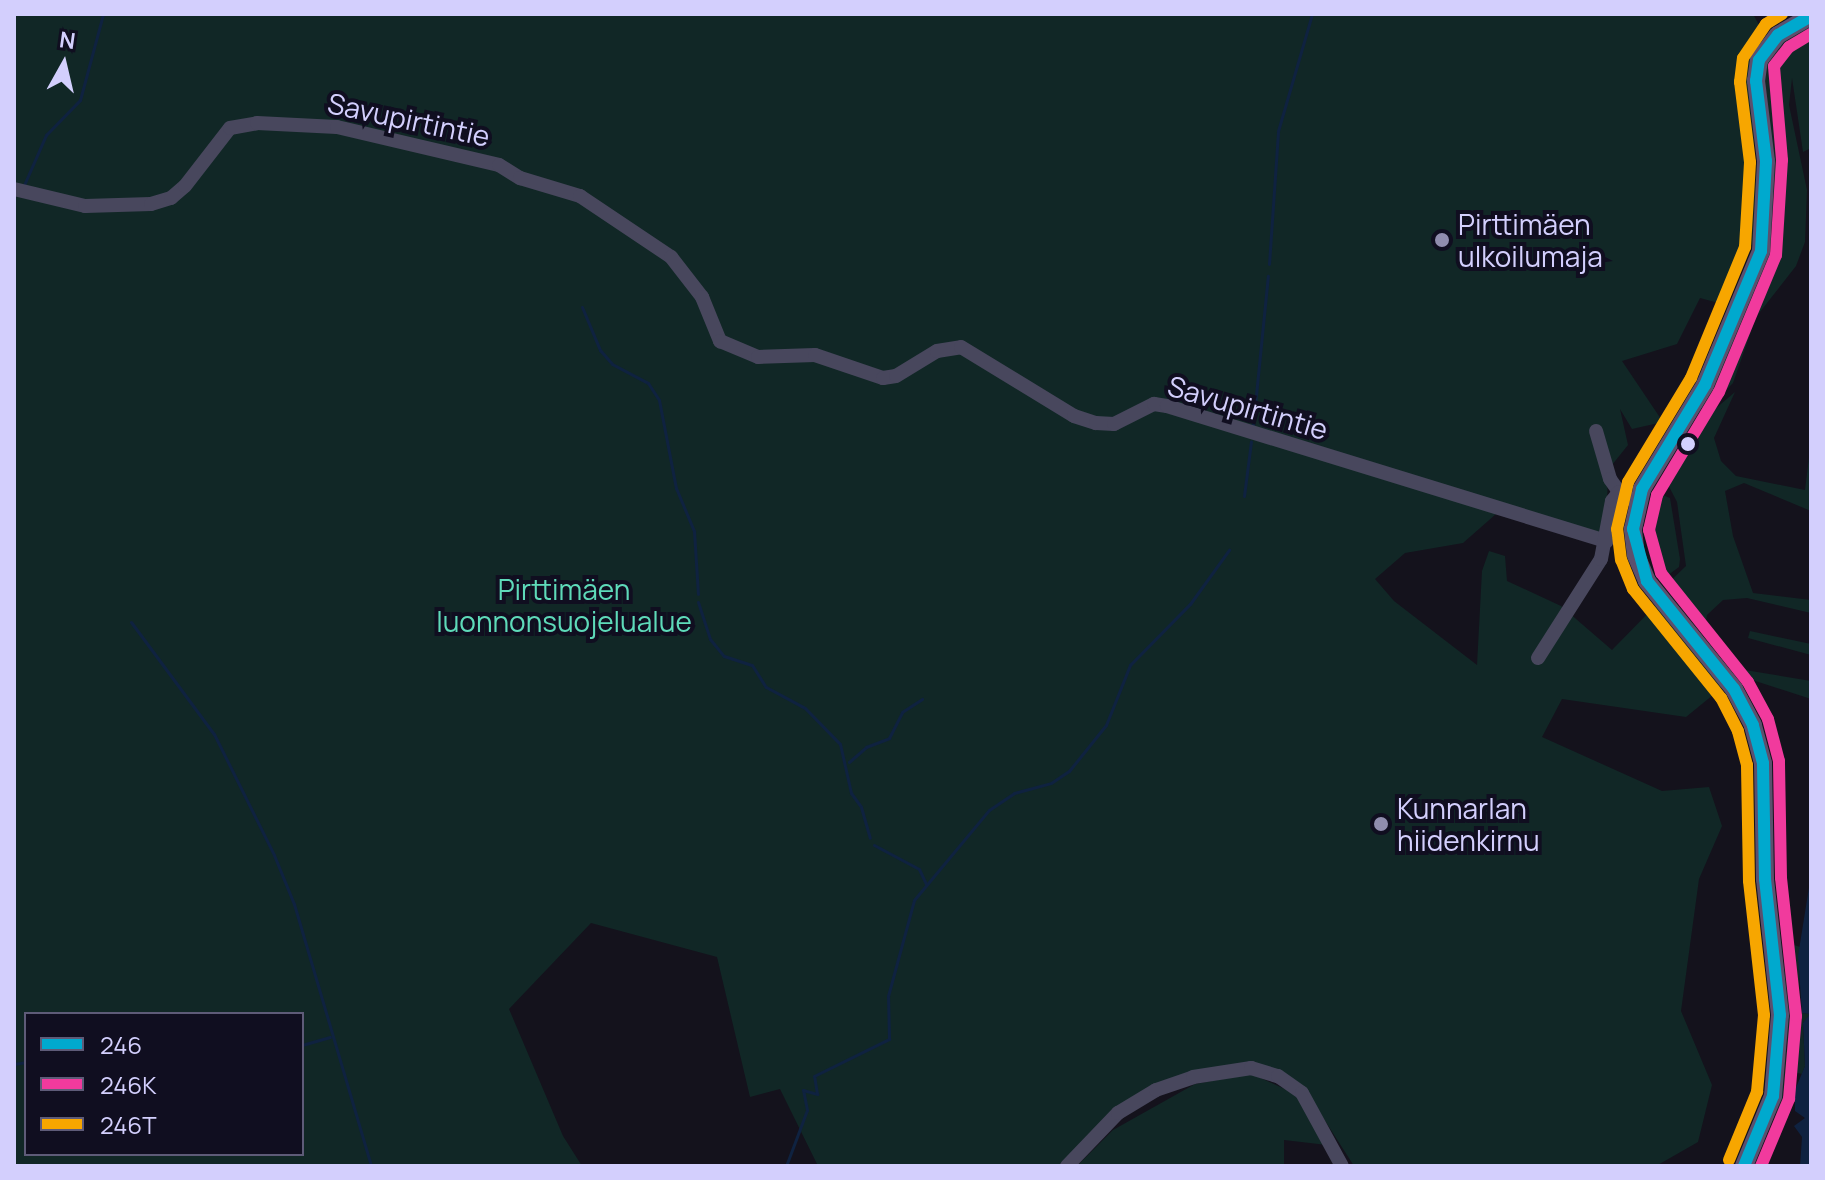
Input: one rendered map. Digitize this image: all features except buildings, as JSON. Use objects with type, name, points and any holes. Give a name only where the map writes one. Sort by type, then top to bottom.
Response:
[{"type":"main road","points":[[1744,1166],[1773,1096],[1780,1015],[1765,879],[1763,763],[1753,725],[1734,689],[1642,572],[1634,537],[1637,503],[1705,385],[1761,251],[1766,161],[1756,81],[1759,60],[1778,35],[1811,16]]},
{"type":"street","name":"Savupirtintie","points":[[14,189],[85,206],[151,204],[171,198],[185,186],[230,128],[257,123],[337,127],[499,165],[520,178],[580,196],[671,257],[702,297],[720,341],[758,357],[815,355],[883,378],[896,376],[937,351],[961,347],[1074,416],[1096,423],[1114,424],[1154,404],[1167,406],[1607,541]]},
{"type":"street","points":[[1596,431],[1619,492],[1637,503]]},
{"type":"street","points":[[1538,658],[1601,559],[1607,541],[1612,501],[1619,492]]},
{"type":"street","points":[[1067,1166],[1118,1113],[1156,1090],[1193,1077],[1251,1068],[1278,1076],[1302,1093],[1342,1166]]},
{"type":"green space","name":"Pirttimäen luonnonsuojelualue","points":[[14,14],[1753,14],[1764,34],[1752,69],[1757,233],[1726,305],[1700,298],[1677,344],[1622,361],[1663,422],[1632,429],[1620,409],[1628,445],[1608,470],[1606,546],[1496,514],[1463,543],[1405,553],[1375,579],[1394,601],[1477,665],[1482,571],[1489,551],[1505,556],[1507,581],[1561,606],[1612,650],[1657,604],[1724,686],[1686,717],[1562,699],[1542,737],[1662,791],[1709,787],[1722,826],[1699,879],[1681,1011],[1712,1085],[1698,1142],[1656,1166],[1354,1166],[1306,1091],[1255,1065],[1122,1104],[1058,1166],[818,1166],[780,1089],[750,1097],[717,957],[591,923],[509,1009],[563,1136],[582,1166],[14,1166]]},
{"type":"green space","points":[[1811,20],[1811,148],[1803,152],[1792,78],[1789,105],[1807,190],[1805,242],[1796,266],[1756,317],[1733,383],[1706,410],[1699,407],[1762,260],[1760,87],[1771,48]]},
{"type":"green space","points":[[1735,392],[1714,438],[1721,461],[1736,476],[1805,490],[1811,441],[1811,511],[1744,483],[1725,491],[1733,536],[1753,593],[1811,600],[1811,613],[1747,598],[1723,600],[1707,615],[1705,627],[1665,586],[1686,566],[1677,502],[1663,475],[1708,415]]},
{"type":"green space","points":[[1653,491],[1670,498],[1680,559],[1679,567],[1660,581],[1643,531]]},
{"type":"green space","points":[[1750,631],[1811,644],[1811,655],[1748,638]]},
{"type":"green space","points":[[1739,669],[1811,681],[1811,699],[1743,677]]},
{"type":"green space","points":[[1783,925],[1793,932],[1791,944],[1800,947],[1799,997],[1802,1013],[1811,1014],[1803,1023],[1805,1066],[1802,1074],[1789,1071],[1783,1119],[1774,1124],[1787,1046]]},
{"type":"green space","points":[[1252,1074],[1298,1095],[1327,1145],[1284,1140],[1284,1166],[1077,1166],[1113,1130],[1195,1084]]},
{"type":"water","points":[[1811,875],[1811,1166],[1800,1166],[1802,1137],[1794,1126],[1805,1118],[1795,1111],[1795,1090],[1805,1066],[1803,1023],[1810,1014],[1802,1013],[1798,956]]},
{"type":"waterway","points":[[24,185],[46,135],[80,100],[103,14]]},
{"type":"waterway","points":[[1269,264],[1278,131],[1312,14]]},
{"type":"waterway","points":[[1253,425],[1268,276]]},
{"type":"waterway","points":[[582,307],[600,350],[612,364],[648,383],[659,400],[676,488],[694,531],[698,594]]},
{"type":"waterway","points":[[1244,496],[1251,441]]},
{"type":"waterway","points":[[786,1166],[807,1110],[803,1090],[817,1094],[814,1076],[889,1039],[888,996],[914,900],[989,810],[1014,793],[1051,783],[1069,771],[1106,725],[1130,665],[1190,604],[1229,550]]},
{"type":"waterway","points":[[698,602],[710,639],[724,656],[752,665],[766,687],[805,708],[840,744],[851,793],[861,807],[870,838]]},
{"type":"waterway","points":[[131,622],[214,734],[274,855],[294,904],[371,1166]]},
{"type":"waterway","points":[[849,762],[866,747],[889,738],[902,712],[922,699]]},
{"type":"waterway","points":[[874,845],[919,869],[926,884]]},
{"type":"waterway","points":[[304,1044],[330,1037]]},
{"type":"waterway","points":[[14,1064],[24,1062]]},
{"type":"transit line","name":"246T","points":[[1729,1160],[1757,1092],[1764,1015],[1749,881],[1747,765],[1738,731],[1721,698],[1633,589],[1621,560],[1617,529],[1628,482],[1691,378],[1745,247],[1750,162],[1740,82],[1743,58],[1766,24],[1782,14]]},
{"type":"transit line","name":"246","points":[[1744,1166],[1773,1096],[1780,1015],[1765,879],[1763,763],[1753,725],[1734,689],[1647,581],[1633,529],[1642,489],[1705,385],[1761,251],[1766,161],[1756,81],[1759,60],[1778,35],[1811,16]]},
{"type":"transit line","name":"246K","points":[[1761,1166],[1789,1099],[1796,1016],[1781,878],[1779,761],[1768,719],[1748,682],[1661,573],[1649,530],[1657,495],[1719,392],[1776,255],[1782,160],[1774,66],[1789,47],[1811,34]]},
{"type":"place","name":"Pirttimäen ulkoilumaja","points":[[1442,240]]},
{"type":"place","name":"Kunnarlan hiidenkirnu","points":[[1381,824]]}]
